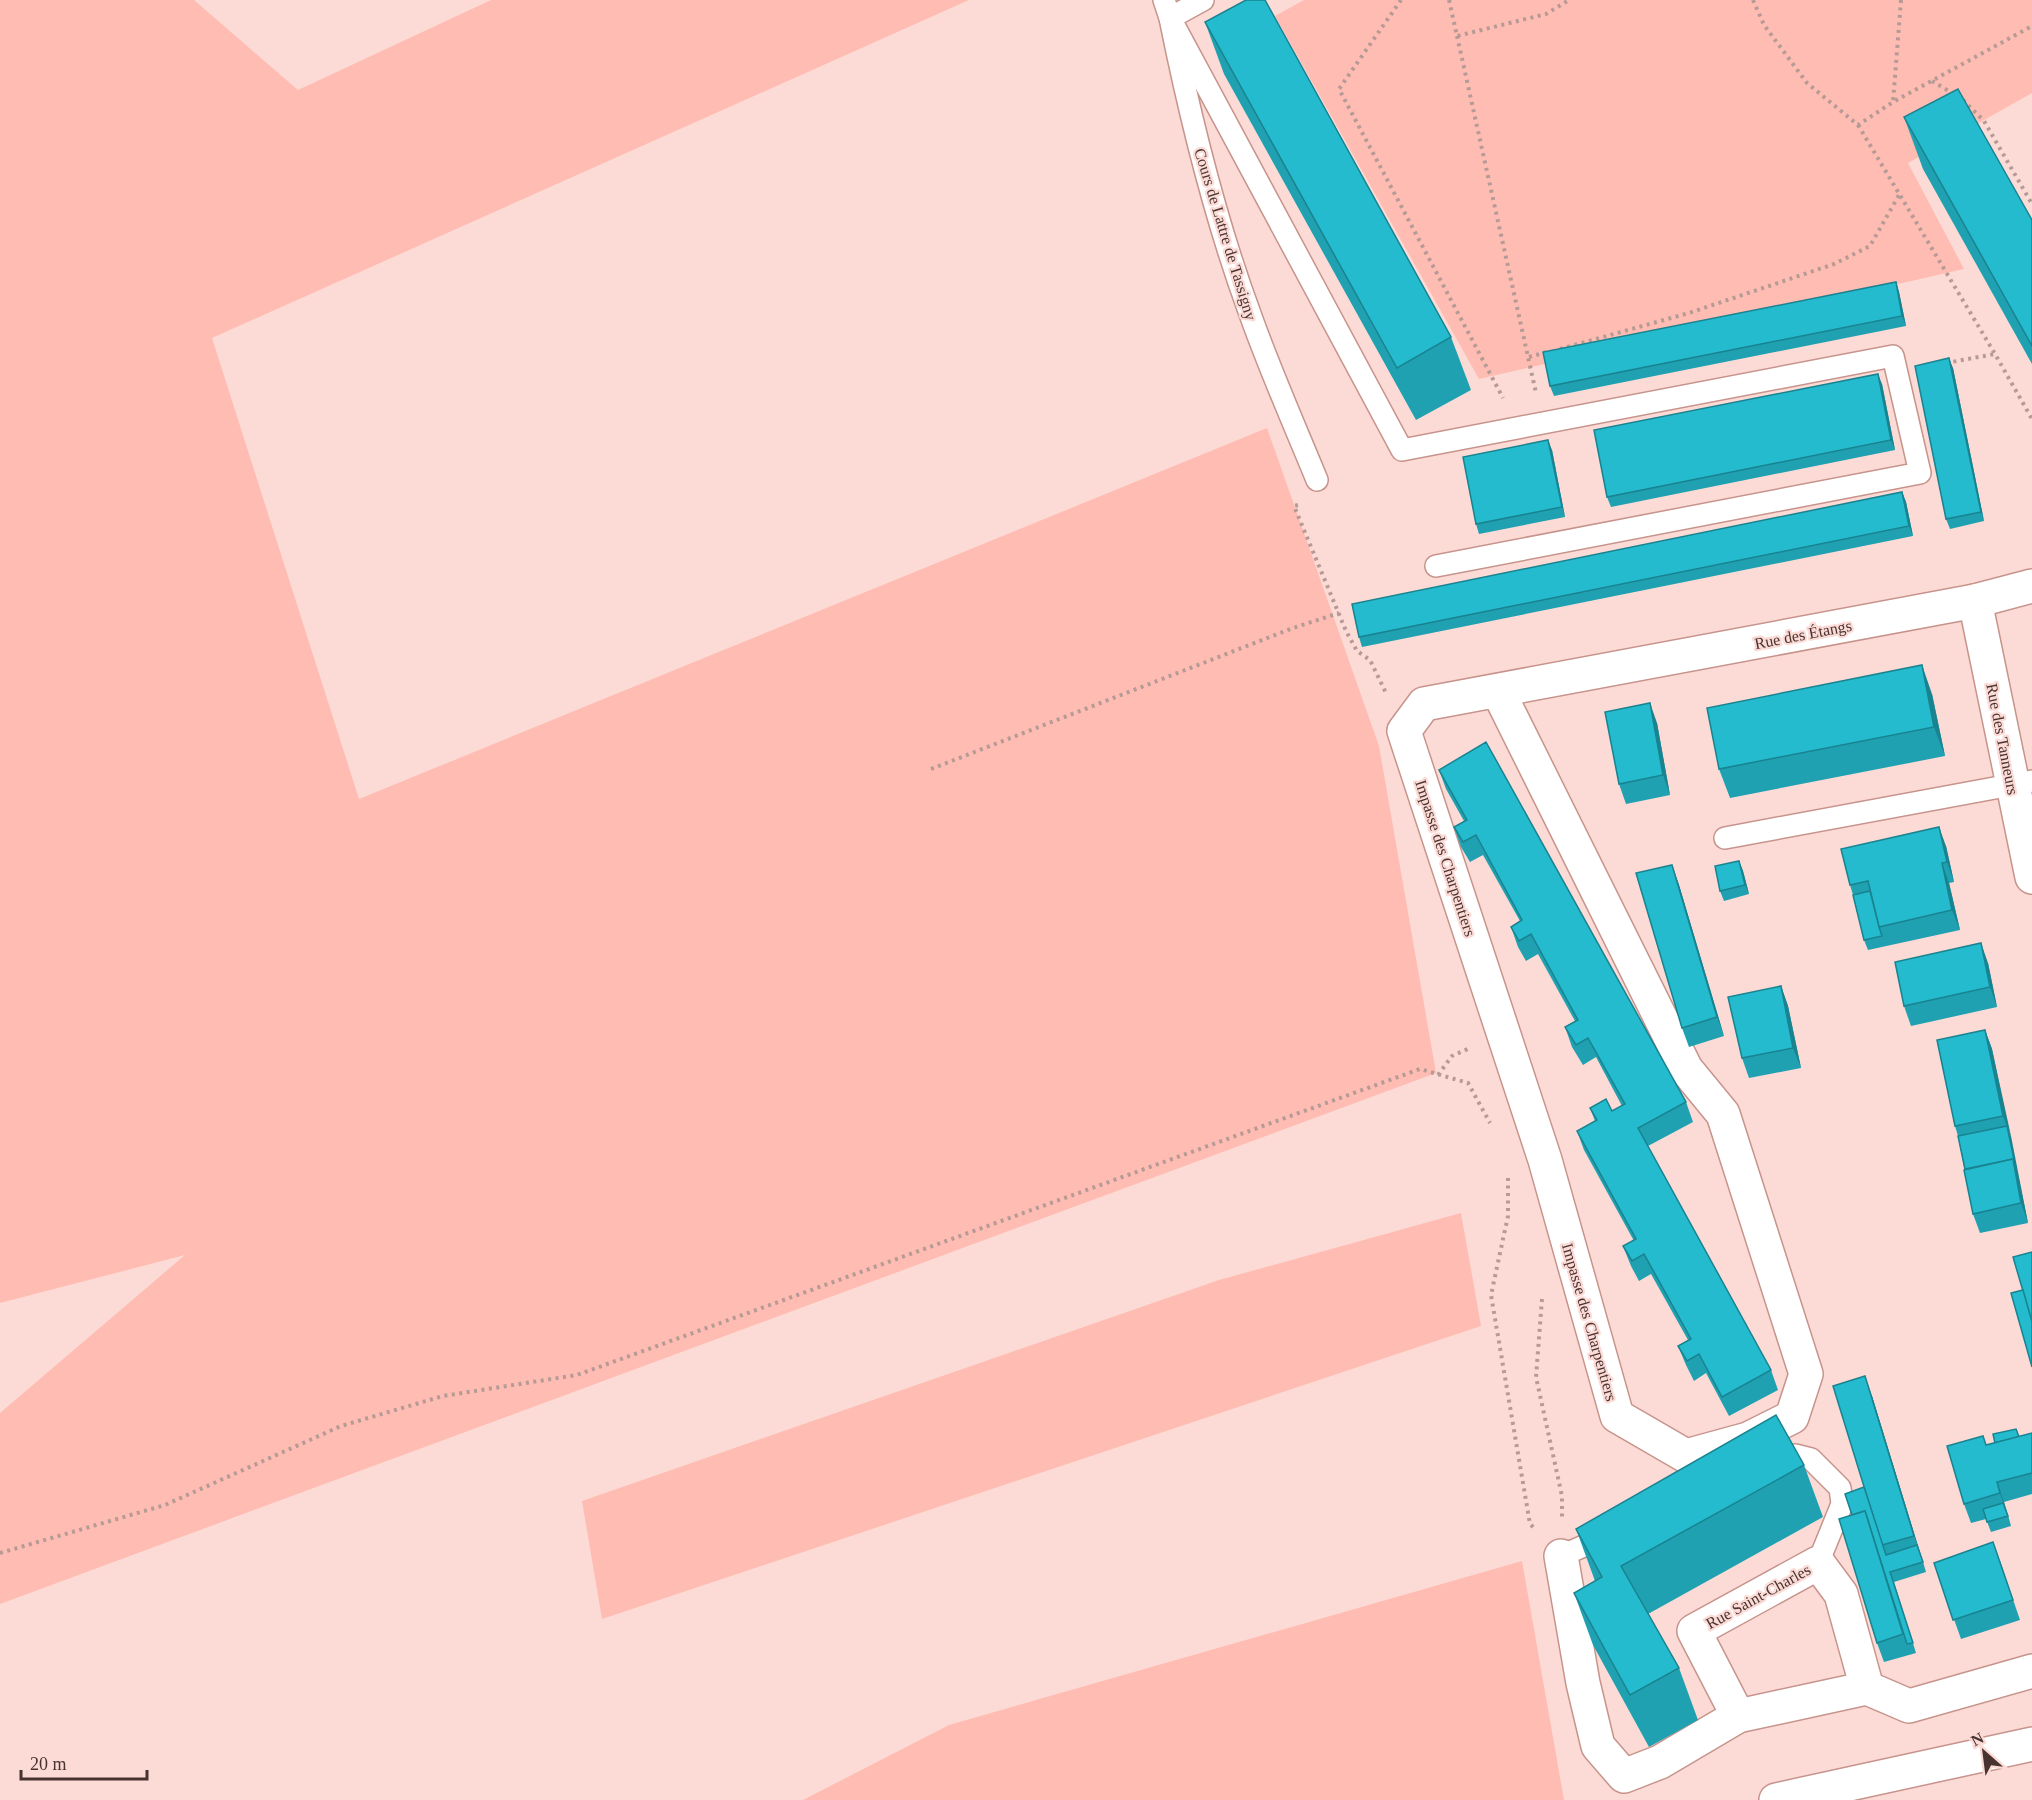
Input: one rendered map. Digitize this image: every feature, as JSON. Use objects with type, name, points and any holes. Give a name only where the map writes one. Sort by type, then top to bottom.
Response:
[{"type":"main road","name":"Rue des Étangs","points":[[1498,691],[1975,601],[2032,586]]},
{"type":"main road","name":"Rue des Tanneurs","points":[[1975,601],[2022,783],[2032,877]]},
{"type":"main road","points":[[1404,731],[1424,704],[1498,691]]},
{"type":"main road","name":"Impasse des Charpentiers","points":[[1404,731],[1545,1160],[1617,1416],[1686,1456],[1748,1439],[1792,1417],[1806,1374],[1723,1114],[1686,1069],[1498,691]]},
{"type":"main road","points":[[1561,1556],[1598,1746],[1624,1776],[1660,1762],[1738,1716],[1867,1688],[1909,1706],[2032,1671]]},
{"type":"main road","name":"Rue Saint-Charles","points":[[1738,1716],[1694,1631],[1818,1563],[1841,1594],[1867,1688]]},
{"type":"main road","points":[[1776,1800],[2032,1744]]},
{"type":"lane","points":[[1203,0],[1167,9],[1401,450],[1893,356],[1920,473],[1436,566]]},
{"type":"lane","name":"Cours de Lattre de Tassigny","points":[[1167,9],[1191,121],[1215,210],[1249,312],[1317,480]]},
{"type":"lane","points":[[1725,838],[2022,783]]},
{"type":"lane","points":[[1753,1474],[1795,1455],[1811,1459],[1839,1488],[1842,1504],[1818,1563]]},
{"type":"lane","points":[[1561,1556],[1625,1528]]},
{"type":"path","points":[[1401,0],[1339,89],[1518,427]]},
{"type":"path","points":[[1449,0],[1542,422]]},
{"type":"path","points":[[1457,36],[1546,14],[1569,0]]},
{"type":"path","points":[[1753,0],[1764,25],[1807,83],[1858,124],[2032,419]]},
{"type":"path","points":[[1893,102],[1901,0]]},
{"type":"path","points":[[1858,124],[1893,102],[2032,26]]},
{"type":"path","points":[[1931,81],[1964,100],[1984,121],[2032,204]]},
{"type":"path","points":[[1528,357],[1689,313],[1834,264],[1870,246],[1899,195]]},
{"type":"path","points":[[1897,373],[1995,354]]},
{"type":"path","points":[[1304,502],[1294,506],[1339,613],[1357,651],[1370,660],[1404,731]]},
{"type":"path","points":[[932,769],[1293,627],[1339,613]]},
{"type":"path","points":[[0,1552],[165,1505],[341,1426],[443,1395],[577,1375],[1420,1069],[1468,1083],[1493,1133]]},
{"type":"path","points":[[1508,1174],[1509,1216],[1491,1295],[1530,1524],[1561,1556]]},
{"type":"path","points":[[1543,1295],[1536,1377],[1562,1496],[1561,1556]]},
{"type":"shaded area","points":[[0,0],[194,0],[298,90],[491,0],[969,0],[212,338],[359,799],[1267,428],[1379,746],[1436,1073],[0,1604],[0,1413],[185,1255],[0,1303]]},
{"type":"shaded area","points":[[1304,0],[2032,0],[2032,93],[1908,163],[1964,269],[1479,379],[1275,16]]},
{"type":"shaded area","points":[[1461,1213],[1481,1326],[602,1619],[582,1501],[1219,1280]]},
{"type":"shaded area","points":[[1522,1561],[1564,1800],[803,1800],[949,1725]]},
{"type":"building","points":[[1246,0],[1265,0],[1451,337],[1397,368],[1205,22]]},
{"type":"building","points":[[1958,89],[2032,220],[2032,346],[1904,117]]},
{"type":"building","points":[[1896,282],[1902,316],[1550,386],[1543,352]]},
{"type":"building","points":[[1949,358],[1981,512],[1946,519],[1915,366]]},
{"type":"building","points":[[1878,374],[1891,440],[1607,497],[1594,430]]},
{"type":"building","points":[[1548,440],[1562,507],[1476,524],[1463,457]]},
{"type":"building","points":[[1902,492],[1909,526],[1359,637],[1352,604]]},
{"type":"building","points":[[1922,665],[1934,727],[1719,769],[1707,708]]},
{"type":"building","points":[[1650,703],[1663,775],[1619,784],[1605,712]]},
{"type":"building","points":[[1486,742],[1686,1102],[1638,1128],[1771,1370],[1722,1397],[1699,1354],[1687,1361],[1678,1346],[1691,1339],[1644,1254],[1632,1261],[1623,1246],[1636,1239],[1577,1131],[1597,1120],[1590,1108],[1606,1099],[1612,1111],[1625,1104],[1588,1038],[1576,1045],[1565,1027],[1578,1020],[1531,934],[1519,941],[1511,927],[1522,920],[1476,835],[1463,842],[1454,827],[1467,820],[1439,770]]},
{"type":"building","points":[[1939,827],[1947,862],[1942,863],[1952,910],[1879,927],[1868,881],[1850,885],[1841,849]]},
{"type":"building","points":[[1739,861],[1745,885],[1720,891],[1715,866]]},
{"type":"building","points":[[1672,865],[1717,1017],[1682,1028],[1636,873]]},
{"type":"building","points":[[1870,891],[1882,936],[1864,940],[1853,895]]},
{"type":"building","points":[[1981,943],[1990,987],[1904,1006],[1895,962]]},
{"type":"building","points":[[1781,986],[1793,1048],[1742,1058],[1728,997]]},
{"type":"building","points":[[1985,1030],[2003,1116],[1955,1126],[1937,1040]]},
{"type":"building","points":[[2007,1126],[2016,1169],[2013,1159],[1965,1169],[1958,1136]]},
{"type":"building","points":[[2013,1159],[2021,1203],[1973,1214],[1964,1170]]},
{"type":"building","points":[[2032,1252],[2032,1322],[2013,1257]]},
{"type":"building","points":[[2023,1290],[2032,1322],[2032,1367],[2011,1293]]},
{"type":"building","points":[[1865,1376],[1914,1536],[1882,1545],[1833,1386]]},
{"type":"building","points":[[1776,1415],[1804,1465],[1621,1566],[1679,1668],[1630,1695],[1574,1593],[1602,1577],[1576,1529]]},
{"type":"building","points":[[2016,1429],[2019,1437],[1995,1443],[1993,1434]]},
{"type":"building","points":[[2032,1433],[2032,1473],[1997,1482],[2000,1493],[1964,1504],[1947,1446],[1983,1436],[1986,1445]]},
{"type":"building","points":[[1864,1487],[1886,1555],[1917,1545],[1923,1562],[1890,1572],[1913,1643],[1907,1644],[1865,1511],[1852,1515],[1845,1494]]},
{"type":"building","points":[[2003,1503],[2008,1516],[1987,1522],[1983,1509]]},
{"type":"building","points":[[1865,1511],[1903,1634],[1877,1643],[1839,1519]]},
{"type":"building","points":[[1993,1542],[2013,1600],[1953,1620],[1934,1563]]}]
